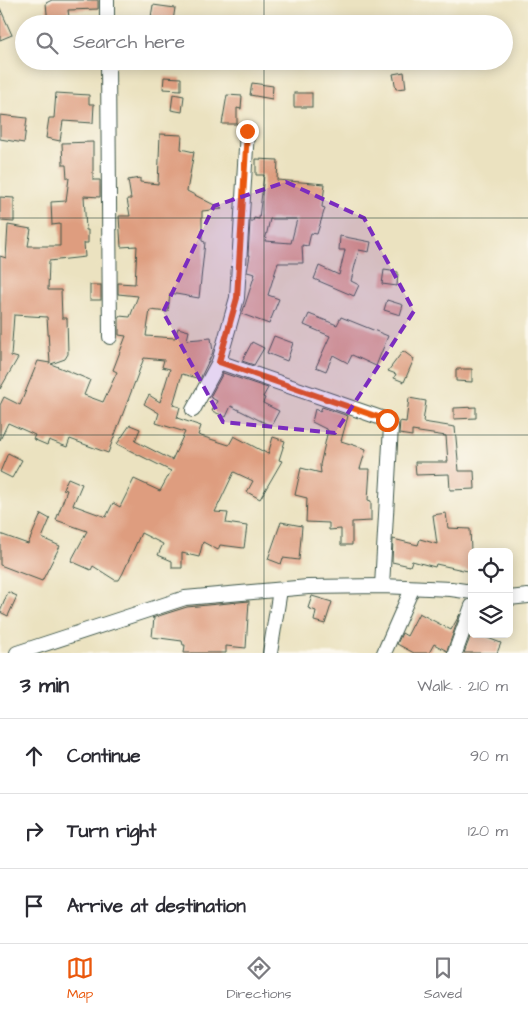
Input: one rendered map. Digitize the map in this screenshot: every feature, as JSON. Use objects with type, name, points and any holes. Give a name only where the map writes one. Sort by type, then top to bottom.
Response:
[{"type":"street","points":[[107,0],[107,15]]},
{"type":"street","points":[[108,70],[110,337]]},
{"type":"street","points":[[193,410],[219,362],[237,298],[247,131]]},
{"type":"street","points":[[219,362],[387,420],[391,426],[382,586]]},
{"type":"street","points":[[17,653],[185,598],[308,587],[382,586],[468,591]]},
{"type":"street","points":[[384,653],[412,588]]},
{"type":"street","points":[[270,653],[280,590]]},
{"type":"street","points":[[513,598],[528,596]]},
{"type":"street","points":[[454,653],[468,616]]},
{"type":"highlighted area","points":[[286,182],[364,218],[414,311],[335,433],[223,422],[163,312],[214,206]]},
{"type":"building","points":[[52,0],[98,0],[98,9],[68,10],[69,15],[47,15],[46,3]]},
{"type":"building","points":[[153,5],[175,8],[174,15],[151,15]]},
{"type":"building","points":[[0,8],[12,35],[0,40]]},
{"type":"building","points":[[404,72],[406,88],[396,89],[393,74]]},
{"type":"building","points":[[164,77],[181,78],[181,90],[163,89]]},
{"type":"building","points":[[252,83],[273,86],[272,99],[250,95]]},
{"type":"building","points":[[56,93],[89,95],[89,104],[94,104],[93,123],[63,121],[60,141],[46,138],[49,118],[54,118]]},
{"type":"building","points":[[294,93],[312,93],[312,107],[294,107]]},
{"type":"building","points":[[173,94],[184,96],[182,112],[171,110]]},
{"type":"building","points":[[227,95],[242,96],[241,109],[237,108],[237,124],[222,124]]},
{"type":"building","points":[[0,115],[27,118],[24,143],[0,139]]},
{"type":"building","points":[[160,134],[182,135],[181,149],[194,152],[187,191],[222,209],[202,211],[202,241],[205,242],[199,298],[170,293],[168,312],[150,310],[146,336],[175,338],[178,328],[189,331],[187,340],[211,338],[213,352],[200,379],[182,374],[173,405],[180,407],[177,418],[201,426],[198,435],[229,445],[234,436],[268,454],[273,437],[285,441],[279,460],[282,461],[260,499],[247,492],[253,481],[234,472],[215,512],[228,513],[226,523],[247,526],[244,548],[220,545],[218,550],[203,542],[199,557],[182,553],[182,568],[172,568],[172,561],[158,555],[163,544],[141,533],[123,573],[119,580],[115,580],[93,566],[91,570],[71,561],[87,531],[56,520],[67,490],[63,489],[68,478],[82,484],[73,505],[106,517],[113,503],[120,507],[134,479],[160,491],[171,471],[117,444],[130,425],[140,429],[135,441],[172,460],[185,432],[156,423],[159,413],[144,404],[149,395],[160,402],[170,369],[162,367],[164,360],[144,358],[108,453],[70,439],[67,447],[49,440],[47,445],[33,439],[35,435],[8,423],[0,440],[0,405],[4,397],[20,405],[38,361],[50,363],[47,317],[14,315],[11,356],[18,358],[0,389],[0,256],[6,258],[8,225],[31,229],[28,246],[60,246],[60,224],[52,225],[51,202],[66,201],[69,178],[67,178],[66,165],[63,165],[62,143],[93,142],[93,180],[100,180],[100,197],[84,196],[86,230],[88,230],[88,243],[84,243],[85,257],[49,261],[48,290],[61,290],[62,318],[67,318],[68,354],[65,359],[51,364],[90,380],[84,395],[103,402],[117,372],[113,370],[126,336],[119,335],[119,316],[130,317],[138,296],[118,294],[118,283],[135,284],[137,246],[121,247],[119,216],[130,216],[127,199],[131,199],[128,180],[140,178],[140,182],[158,184]]},
{"type":"building","points":[[256,159],[278,160],[277,180],[325,184],[322,207],[325,208],[317,234],[311,233],[308,246],[302,245],[303,263],[278,263],[268,295],[279,299],[269,324],[242,314],[255,274],[247,272],[250,255],[248,255],[250,221],[253,221],[254,218],[259,219],[264,175],[256,175]],"holes":[[[270,219],[297,219],[291,243],[265,241]]]},
{"type":"building","points":[[0,197],[14,198],[14,222],[0,221]]},
{"type":"building","points":[[340,236],[371,242],[369,252],[359,250],[351,281],[359,285],[354,296],[314,279],[319,266],[339,275],[345,250],[339,250]]},
{"type":"building","points":[[384,270],[398,272],[397,286],[382,284]]},
{"type":"building","points":[[90,285],[101,285],[101,300],[90,300]]},
{"type":"building","points":[[387,300],[403,305],[400,315],[384,310]]},
{"type":"building","points":[[309,314],[337,325],[341,317],[388,336],[376,366],[352,355],[348,363],[333,355],[326,371],[316,367],[330,336],[304,325]]},
{"type":"building","points":[[274,336],[293,343],[287,361],[267,353]]},
{"type":"building","points":[[252,342],[264,348],[254,365],[242,361]]},
{"type":"building","points":[[403,351],[414,359],[404,382],[394,378],[396,374],[388,371]]},
{"type":"building","points":[[456,369],[472,369],[472,382],[456,381]]},
{"type":"building","points":[[223,373],[268,388],[263,397],[265,398],[263,403],[279,411],[271,426],[231,406],[226,417],[212,411],[217,401],[210,397]]},
{"type":"building","points":[[409,398],[426,401],[423,422],[455,427],[459,471],[474,471],[475,489],[450,490],[449,474],[416,475],[415,462],[448,462],[446,436],[412,431],[412,436],[399,434],[400,421],[406,422]]},
{"type":"building","points":[[322,407],[348,416],[341,441],[366,449],[360,469],[370,469],[368,500],[371,501],[371,521],[352,522],[352,545],[341,545],[341,529],[329,530],[329,523],[306,522],[307,498],[295,495],[301,468],[321,473],[320,465],[328,430],[312,422],[315,409],[320,412]]},
{"type":"building","points":[[476,407],[476,418],[454,419],[454,408]]},
{"type":"building","points":[[8,453],[22,460],[12,478],[0,472]]},
{"type":"building","points":[[446,513],[448,528],[470,529],[471,548],[468,548],[468,571],[436,564],[435,567],[412,561],[410,566],[392,562],[393,539],[418,545],[420,539],[437,544],[433,515]]},
{"type":"building","points":[[41,514],[50,519],[42,538],[60,546],[42,581],[0,565],[0,534],[28,544]]},
{"type":"building","points":[[281,522],[302,526],[299,560],[283,558],[281,564],[268,559]]},
{"type":"building","points":[[8,592],[17,596],[8,616],[0,612]]},
{"type":"building","points":[[312,596],[332,602],[325,624],[314,621],[316,611],[308,608]]},
{"type":"building","points":[[249,601],[246,648],[226,646],[226,653],[184,653],[185,645],[183,645],[182,641],[152,637],[154,618],[152,618],[187,607]]},
{"type":"building","points":[[419,613],[451,630],[460,614],[447,651],[434,644],[429,653],[414,653],[397,644],[402,633],[407,636]]},
{"type":"building","points":[[470,638],[488,638],[501,643],[497,653],[464,653]]},
{"type":"route","points":[[247,131],[237,298],[219,362],[387,420]]}]
